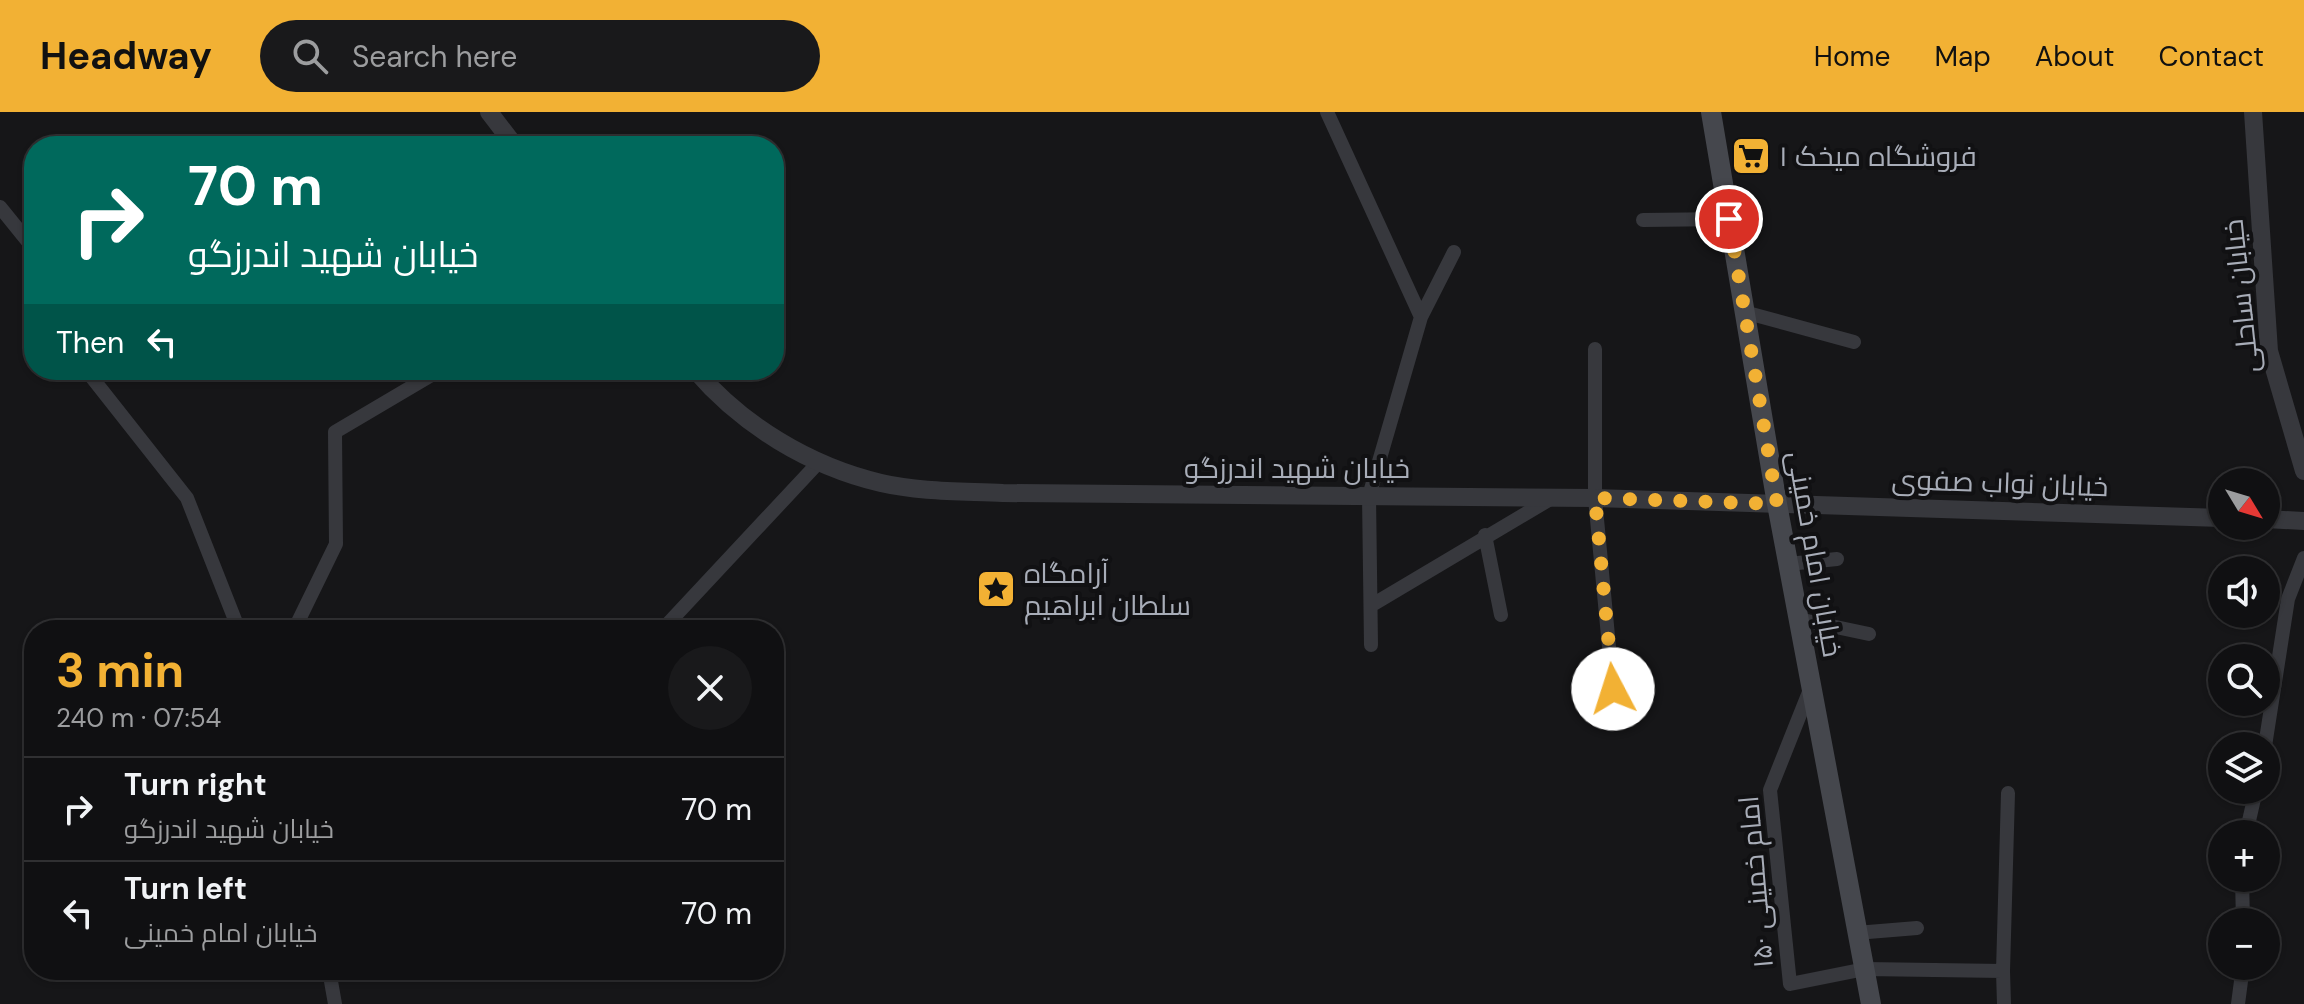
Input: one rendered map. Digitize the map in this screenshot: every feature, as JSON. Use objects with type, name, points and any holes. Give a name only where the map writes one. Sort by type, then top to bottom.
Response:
[{"type":"main road","name":"خیابان امام خمینی","points":[[1711,112],[1777,504],[1871,1004]]},
{"type":"street","points":[[489,112],[507,136]]},
{"type":"street","points":[[1327,112],[1421,317]]},
{"type":"street","name":"خیابان ساحلی","points":[[2253,112],[2269,351],[2304,471]]},
{"type":"street","points":[[0,207],[24,237]]},
{"type":"street","points":[[1643,220],[1729,219]]},
{"type":"street","points":[[1371,645],[1369,496],[1421,317],[1454,252]]},
{"type":"street","points":[[1744,312],[1854,342]]},
{"type":"street","points":[[1595,349],[1595,498],[1613,689]]},
{"type":"street","points":[[94,380],[187,498],[235,620]]},
{"type":"street","points":[[299,620],[336,544],[335,432],[423,380]]},
{"type":"street","name":"خیابان شهید اندرزگو","points":[[703,380],[720,400],[763,431],[819,462],[881,483],[944,490],[1595,498],[1777,504]]},
{"type":"street","points":[[671,620],[819,462]]},
{"type":"street","points":[[1372,605],[1485,535],[1553,498]]},
{"type":"street","name":"خیابان نواب صفوی","points":[[1777,504],[2208,518]]},
{"type":"street","points":[[2280,520],[2304,521]]},
{"type":"street","points":[[1485,535],[1501,615]]},
{"type":"street","points":[[2267,732],[2288,599],[2304,558]]},
{"type":"street","points":[[1788,564],[1837,559]]},
{"type":"street","points":[[1798,619],[1869,634]]},
{"type":"street","name":"امام خمینی ۱۵۰","points":[[1811,687],[1770,790],[1790,984],[1865,969]]},
{"type":"street","points":[[2004,1004],[2008,793]]},
{"type":"street","points":[[1856,933],[1917,928]]},
{"type":"street","points":[[1865,969],[2003,971]]},
{"type":"street","points":[[331,980],[335,1004]]},
{"type":"street","points":[[2238,1004],[2241,980]]},
{"type":"place","name":"فروشگاه میخک ۱","points":[[1751,156]]},
{"type":"place","name":"آرامگاه سلطان ابراهیم","points":[[996,589]]},
{"type":"route","points":[[1613,689],[1595,498],[1777,504],[1729,219]]}]
